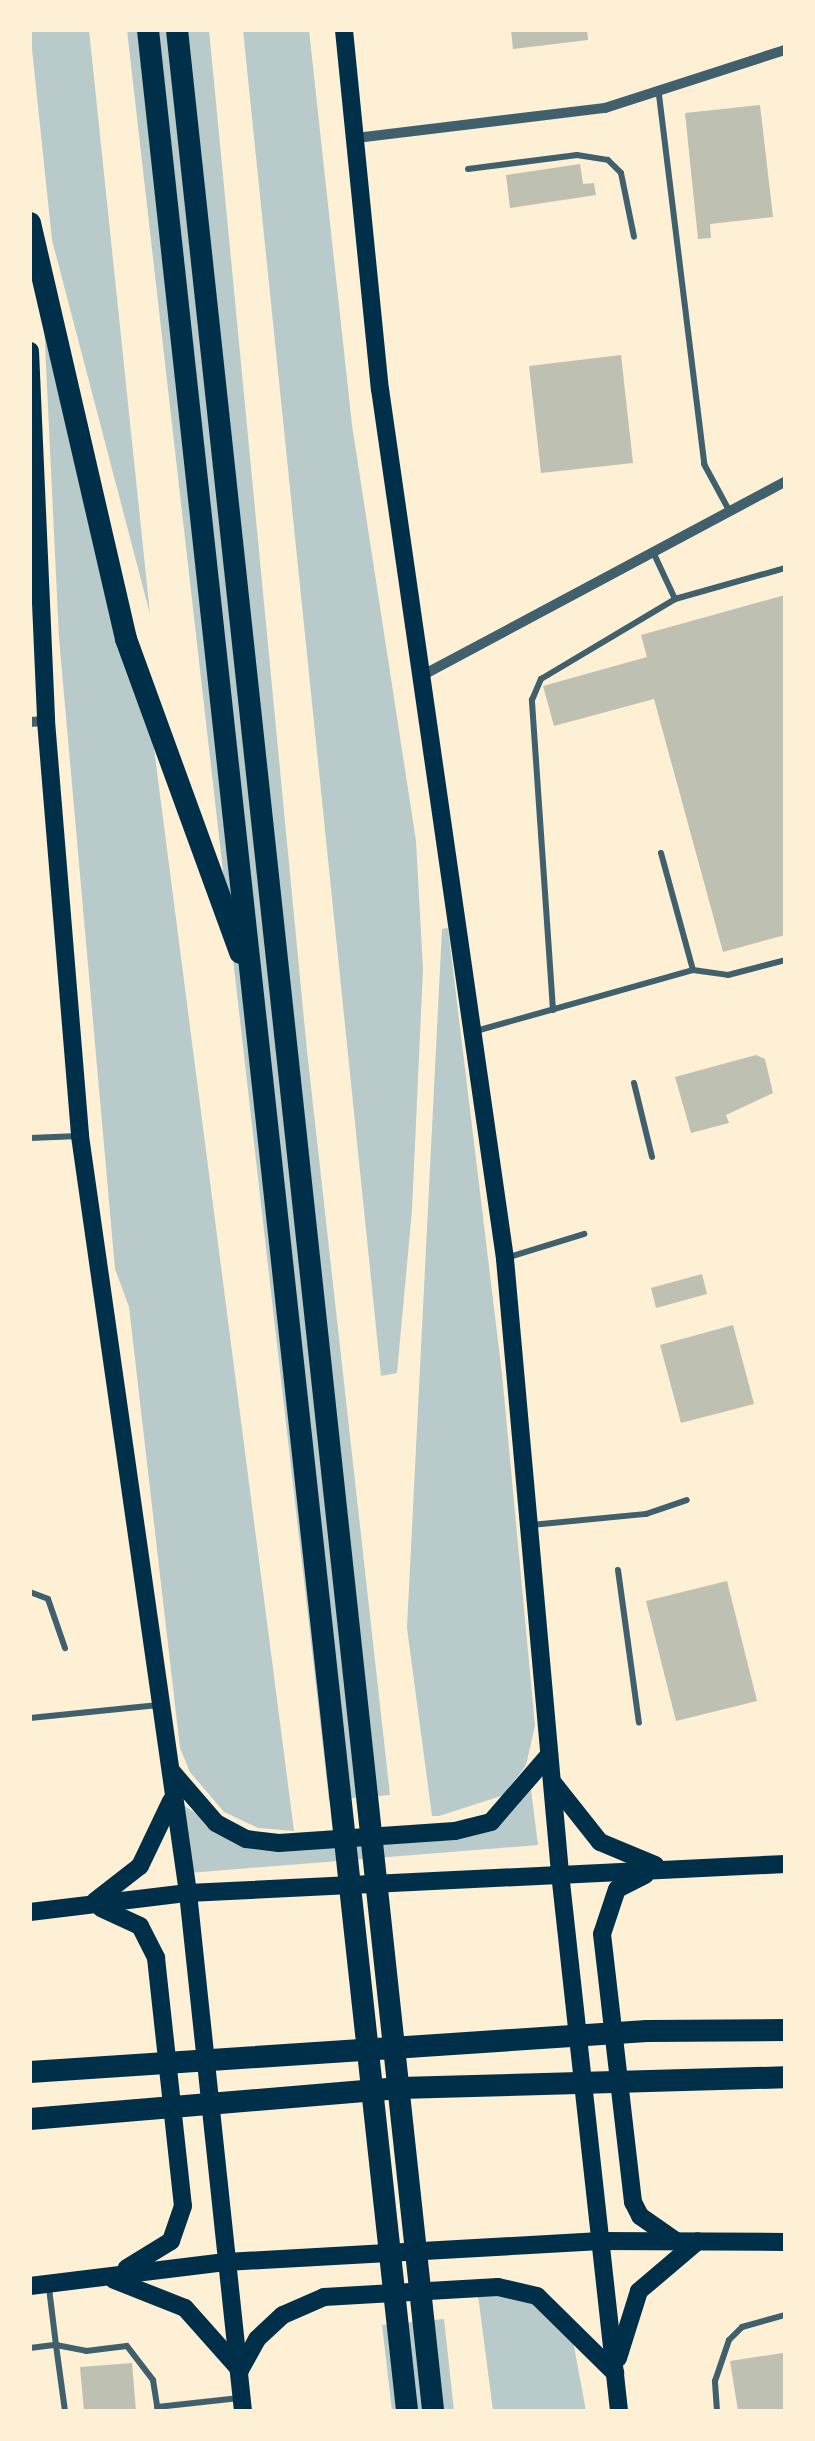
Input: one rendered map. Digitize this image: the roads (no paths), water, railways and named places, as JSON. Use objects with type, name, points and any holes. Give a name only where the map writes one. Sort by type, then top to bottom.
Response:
[{"type":"highway","points":[[148,30],[407,2411]]},
{"type":"highway","points":[[177,30],[433,2411]]},
{"type":"highway","points":[[30,223],[126,638],[254,990]]},
{"type":"highway","points":[[30,2072],[627,2032],[785,2030]]},
{"type":"highway","points":[[30,2119],[400,2088],[785,2077]]},
{"type":"main road","points":[[344,30],[380,388],[476,1032],[505,1259],[560,1873],[619,2411]]},
{"type":"main road","points":[[30,351],[38,722],[80,1136],[188,1894],[243,2404]]},
{"type":"main road","points":[[169,1768],[216,1823],[246,1838],[279,1842],[455,1831],[491,1822],[549,1755]]},
{"type":"main road","points":[[553,1784],[600,1842],[664,1868]]},
{"type":"main road","points":[[89,1905],[140,1866],[173,1796]]},
{"type":"main road","points":[[30,1912],[188,1894],[785,1864]]},
{"type":"main road","points":[[664,1868],[617,1889],[602,1934],[630,2185],[640,2216],[676,2241]]},
{"type":"main road","points":[[89,1905],[140,1926],[156,1958],[183,2206],[171,2241],[150,2258],[103,2277]]},
{"type":"main road","points":[[39,2285],[226,2262],[600,2241],[785,2242]]},
{"type":"main road","points":[[615,2374],[639,2290],[699,2241]]},
{"type":"main road","points":[[103,2277],[155,2291],[185,2308],[240,2370]]},
{"type":"main road","points":[[240,2370],[257,2339],[283,2316],[324,2297],[498,2287],[537,2296],[615,2374]]},
{"type":"street","points":[[356,138],[604,108],[658,94],[785,50]]},
{"type":"street","points":[[423,675],[785,482]]},
{"type":"lane","points":[[658,94],[704,464],[730,512]]},
{"type":"lane","points":[[468,170],[577,155],[608,160],[625,184],[634,237]]},
{"type":"lane","points":[[654,554],[676,599]]},
{"type":"lane","points":[[553,1010],[532,700],[541,679],[676,599],[785,568]]},
{"type":"lane","points":[[661,853],[693,970]]},
{"type":"lane","points":[[476,1032],[693,970],[728,976],[785,960]]},
{"type":"lane","points":[[634,1083],[652,1157]]},
{"type":"lane","points":[[30,1138],[80,1136]]},
{"type":"lane","points":[[505,1259],[584,1234]]},
{"type":"lane","points":[[530,1525],[646,1514],[687,1500]]},
{"type":"lane","points":[[618,1570],[639,1724]]},
{"type":"lane","points":[[30,1592],[48,1599],[65,1648]]},
{"type":"lane","points":[[30,1718],[159,1704]]},
{"type":"lane","points":[[39,2285],[56,2345],[65,2411]]},
{"type":"lane","points":[[717,2411],[715,2382],[729,2340],[742,2327],[785,2315]]},
{"type":"lane","points":[[30,2348],[56,2345],[86,2351],[127,2346],[154,2380],[157,2409],[243,2404]]}]
